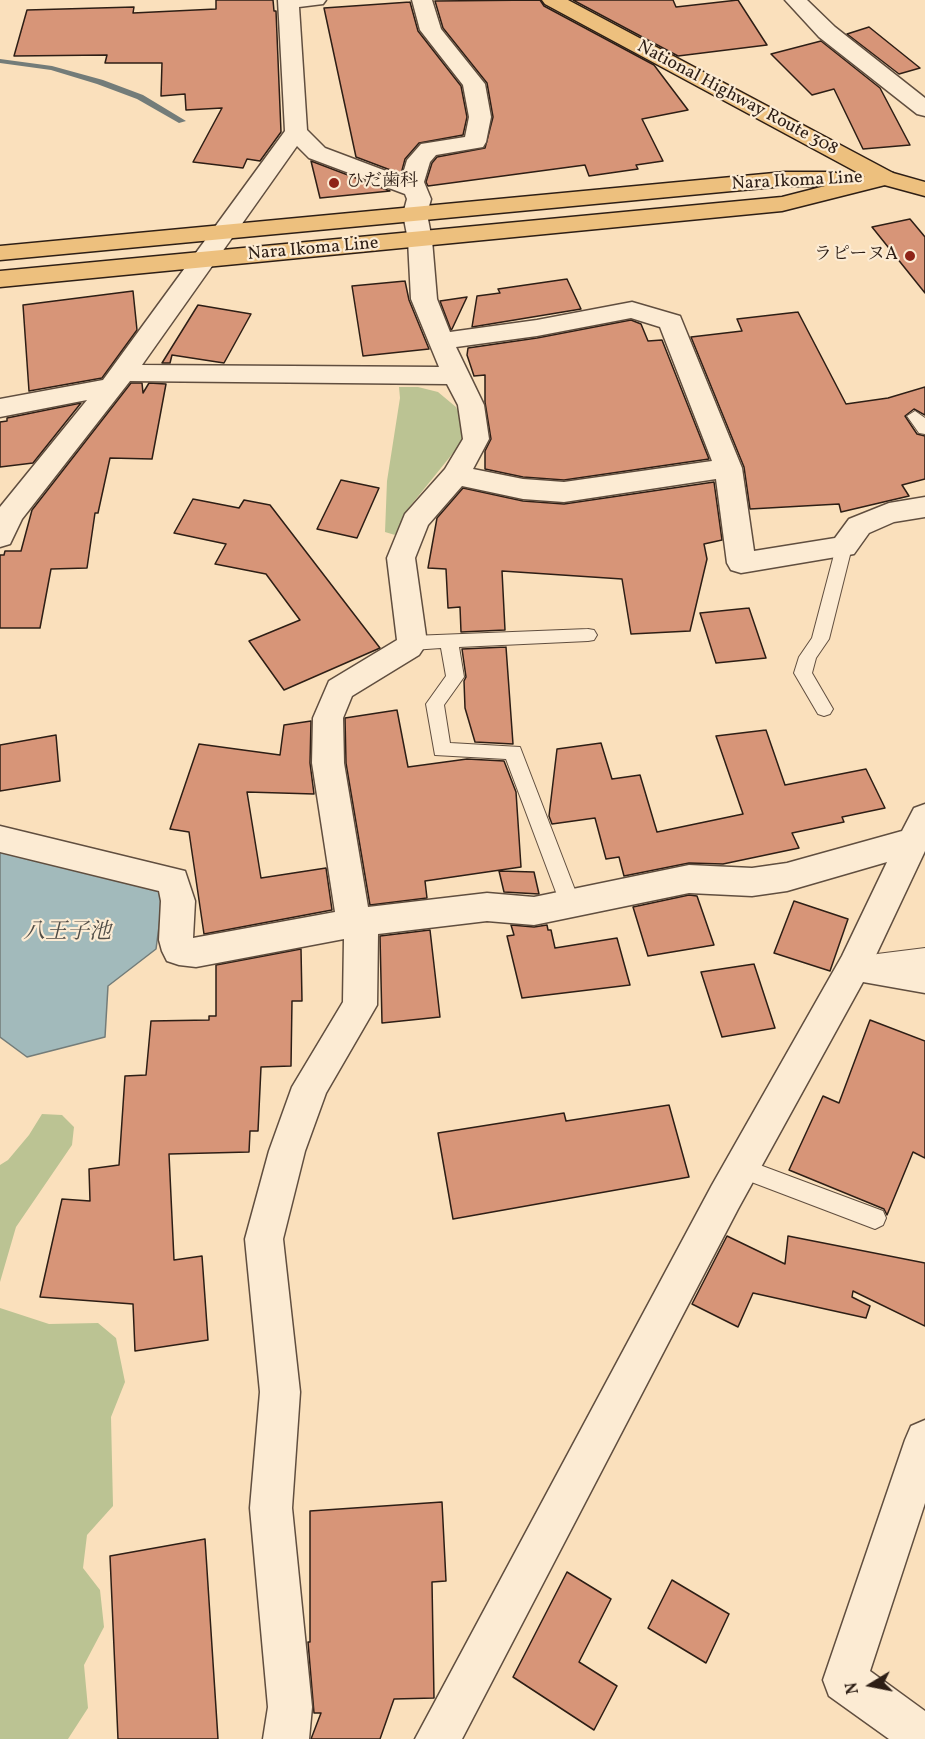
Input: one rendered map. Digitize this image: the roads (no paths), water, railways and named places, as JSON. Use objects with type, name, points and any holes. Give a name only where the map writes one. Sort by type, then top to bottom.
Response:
[{"type":"main road","name":"National Highway Route 308","points":[[552,0],[885,178],[925,189]]},
{"type":"main road","name":"Nara Ikoma Line","points":[[0,253],[224,232],[418,227],[782,204],[885,178]]},
{"type":"main road","name":"Nara Ikoma Line","points":[[0,279],[205,260],[418,227]]},
{"type":"street","points":[[0,537],[9,515],[118,380],[296,131],[289,0],[316,0]]},
{"type":"street","points":[[286,1739],[290,1707],[271,1508],[280,1392],[264,1239],[287,1151],[310,1087],[360,1005],[362,992],[357,923],[330,774],[328,718],[340,689],[412,643],[401,558],[415,521],[456,475],[476,439],[471,405],[455,376],[424,299],[418,227],[419,199],[412,182],[419,160],[429,149],[475,142],[480,117],[474,84],[431,30],[422,0]]},
{"type":"street","points":[[795,0],[827,32],[925,109]]},
{"type":"street","points":[[296,131],[317,153],[416,190]]},
{"type":"street","points":[[442,341],[557,325],[632,309],[671,322],[728,468],[741,563],[844,547],[859,526],[889,513],[925,507]]},
{"type":"street","points":[[0,408],[118,380],[455,376]]},
{"type":"street","points":[[456,475],[524,489],[564,492],[728,468]]},
{"type":"street","points":[[0,839],[173,882],[178,901],[176,940],[179,951],[196,953],[357,923],[487,907],[534,911],[689,879],[752,882],[787,877],[920,829]]},
{"type":"street","points":[[438,1739],[741,1168],[854,966],[920,829]]},
{"type":"street","points":[[854,966],[925,978]]},
{"type":"street","points":[[925,1440],[845,1680],[925,1738]]},
{"type":"lane","points":[[824,709],[803,673],[808,657],[820,639],[844,547]]},
{"type":"lane","points":[[412,643],[588,635]]},
{"type":"lane","points":[[449,641],[455,677],[435,704],[442,750],[513,752],[570,903]]},
{"type":"lane","points":[[854,966],[925,957]]},
{"type":"lane","points":[[741,1168],[875,1218]]},
{"type":"water","name":"八王子池","points":[[0,849],[164,888],[156,949],[108,986],[105,1037],[27,1057],[0,1037]]},
{"type":"waterway","points":[[0,61],[52,68],[100,82],[140,97],[182,121]]},
{"type":"place","name":"ひだ歯科","points":[[334,183]]},
{"type":"place","name":"ラピーヌA","points":[[910,256]]}]
